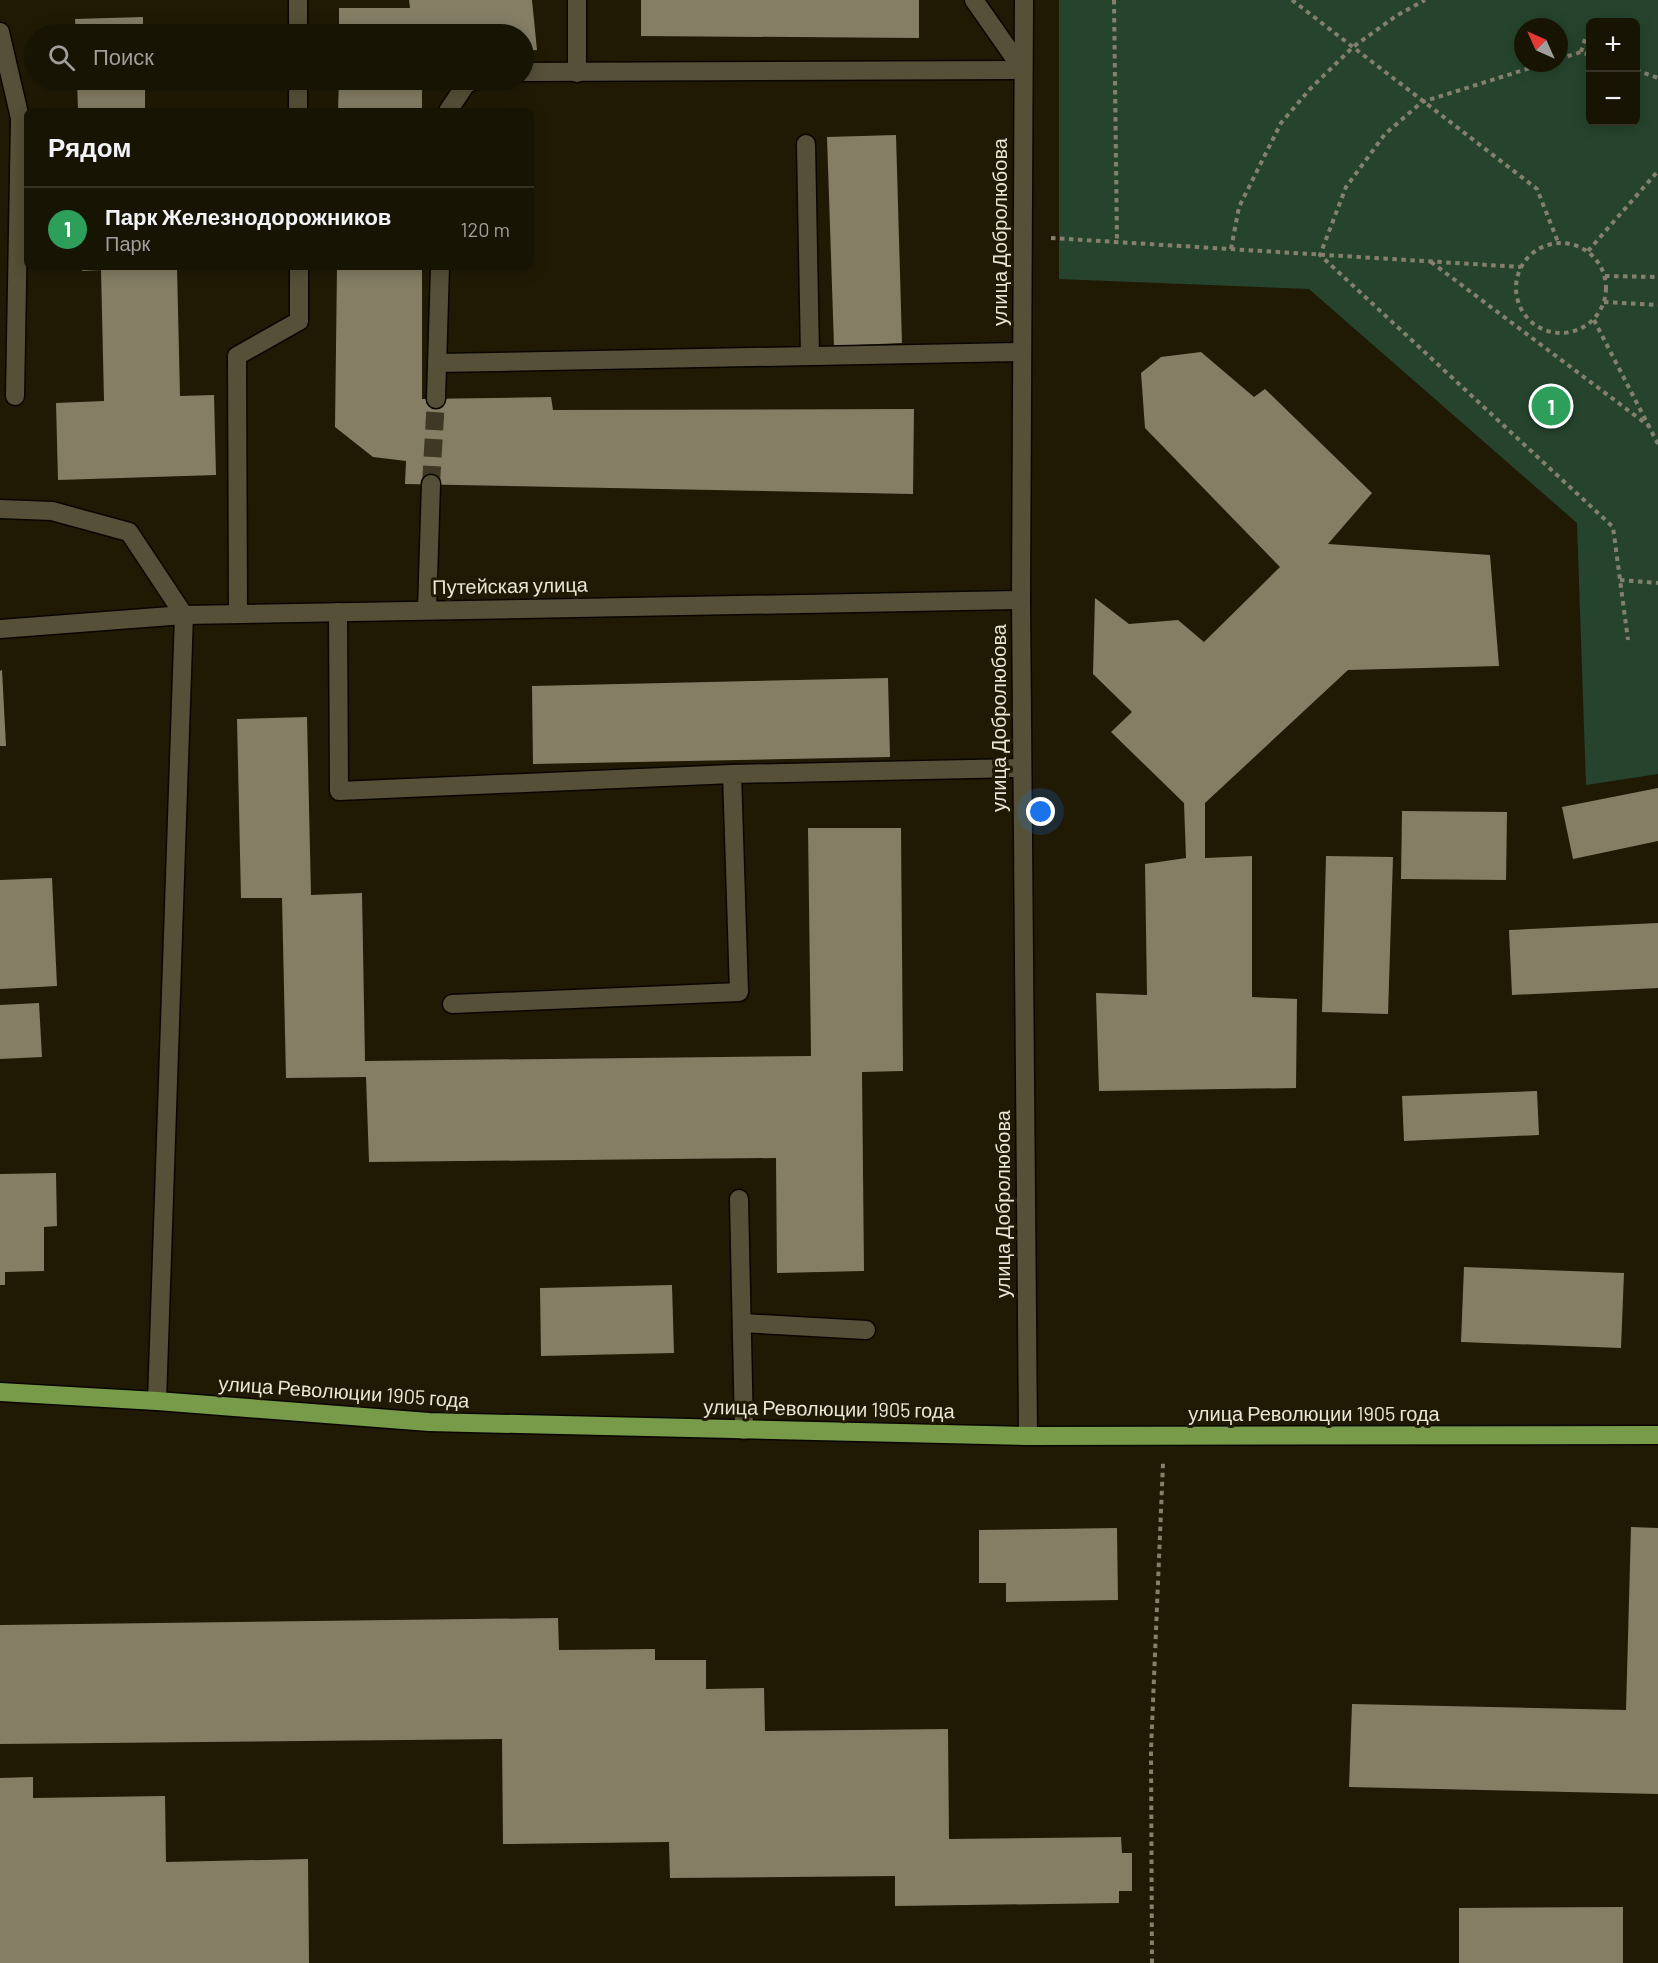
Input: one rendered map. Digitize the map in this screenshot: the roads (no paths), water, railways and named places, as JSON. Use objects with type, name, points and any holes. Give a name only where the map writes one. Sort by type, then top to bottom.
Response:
[{"type":"main road","name":"улица Революции 1905 года","points":[[0,1392],[158,1401],[429,1422],[1028,1436],[1658,1435]]},
{"type":"street","points":[[298,0],[298,24]]},
{"type":"street","points":[[577,0],[577,73]]},
{"type":"street","points":[[974,0],[1023,70]]},
{"type":"street","name":"улица Добролюбова","points":[[1024,0],[1021,600],[1028,1436]]},
{"type":"street","points":[[0,32],[20,118],[15,396]]},
{"type":"street","points":[[534,72],[1023,70]]},
{"type":"street","points":[[298,90],[298,108]]},
{"type":"street","points":[[450,108],[462,90]]},
{"type":"street","points":[[806,144],[810,356]]},
{"type":"street","points":[[238,614],[237,356],[299,321],[299,270]]},
{"type":"street","points":[[436,399],[440,270]]},
{"type":"street","points":[[437,363],[1022,352]]},
{"type":"street","points":[[427,610],[431,484]]},
{"type":"street","points":[[0,508],[52,511],[129,532],[184,615],[158,1401]]},
{"type":"street","name":"Путейская улица","points":[[0,629],[184,615],[1021,600]]},
{"type":"street","points":[[338,612],[339,791],[732,774],[1022,768]]},
{"type":"street","points":[[452,1004],[739,992],[732,774]]},
{"type":"street","points":[[739,1199],[744,1430]]},
{"type":"street","points":[[742,1323],[866,1330]]},
{"type":"tunnel","points":[[431,484],[436,399]]},
{"type":"place","name":"Парк Железнодорожников","points":[[1551,406]]}]
